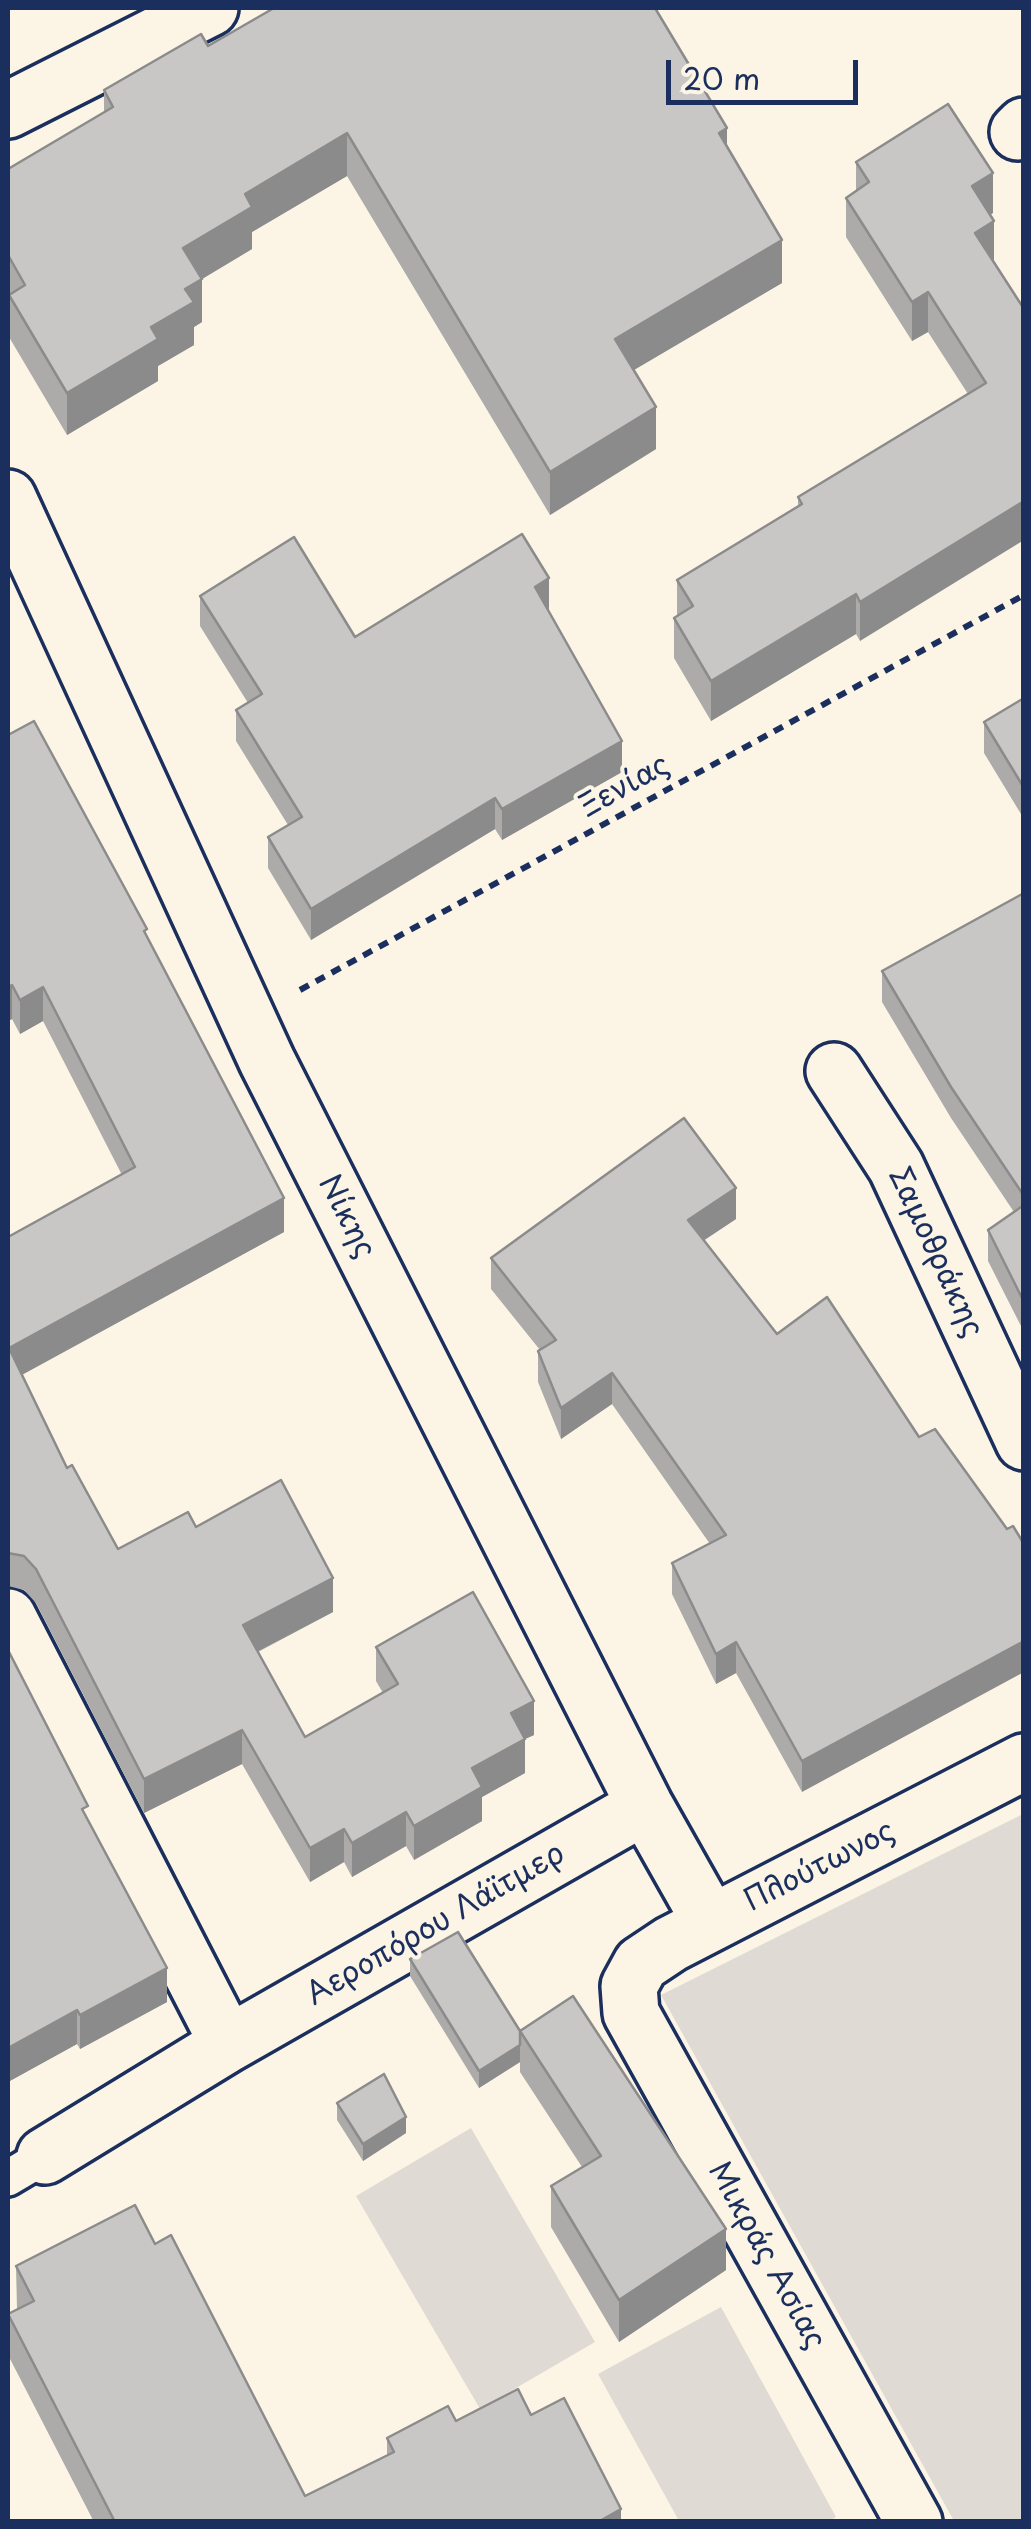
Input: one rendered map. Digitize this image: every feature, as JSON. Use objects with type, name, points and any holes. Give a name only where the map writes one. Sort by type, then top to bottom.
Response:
[{"type":"street","points":[[8,110],[210,8]]},
{"type":"street","name":"Νίκης","points":[[8,498],[248,1018],[645,1806],[710,1924]]},
{"type":"street","name":"Σαμοθράκης","points":[[834,1071],[896,1167],[1024,1442]]},
{"type":"street","points":[[8,1617],[228,2044]]},
{"type":"street","name":"Πλούτωνος","points":[[628,1986],[641,1964],[710,1924],[1024,1762]]},
{"type":"street","name":"Αεροπόρου Λάϊτμερ","points":[[26,2167],[228,2044],[645,1806]]},
{"type":"street","name":"Μικράς Ασίας","points":[[628,1986],[631,2013],[914,2522]]},
{"type":"path","name":"Ξενίας","points":[[248,1018],[1024,595]]},
{"type":"shaded area","points":[[1023,1814],[1023,2521],[954,2521],[661,1995]]},
{"type":"shaded area","points":[[471,2128],[595,2342],[480,2409],[356,2196]]},
{"type":"shaded area","points":[[721,2307],[836,2517],[829,2521],[679,2521],[598,2374]]},
{"type":"building","points":[[274,8],[655,8],[727,128],[719,133],[782,240],[615,339],[656,407],[550,472],[347,133],[245,194],[252,207],[183,248],[202,279],[185,289],[194,302],[151,327],[158,339],[67,393],[9,295],[25,285],[8,255],[8,169],[113,107],[104,90],[201,34],[208,46]]},
{"type":"building","points":[[948,104],[993,173],[972,186],[994,221],[975,233],[1024,309],[1024,501],[860,602],[856,594],[711,681],[674,618],[693,606],[677,580],[802,504],[798,497],[986,383],[928,292],[912,302],[846,198],[869,182],[856,162]]},
{"type":"building","points":[[522,534],[549,578],[535,587],[622,741],[502,809],[495,798],[311,909],[268,837],[302,817],[236,710],[262,694],[200,596],[294,537],[355,637]]},
{"type":"building","points":[[1024,698],[1024,788],[984,722]]},
{"type":"building","points":[[34,721],[147,929],[144,931],[284,1198],[9,1348],[67,1468],[72,1465],[118,1549],[188,1512],[196,1527],[281,1480],[333,1578],[243,1625],[305,1737],[398,1684],[376,1647],[473,1592],[534,1701],[511,1713],[525,1739],[472,1768],[482,1787],[414,1826],[406,1812],[352,1843],[344,1829],[310,1848],[242,1730],[144,1779],[36,1569],[24,1556],[8,1553],[8,1237],[135,1167],[43,987],[20,1000],[12,985],[8,987],[8,735]]},
{"type":"building","points":[[1024,893],[1024,1196],[951,1087],[882,971]]},
{"type":"building","points":[[684,1118],[736,1188],[688,1220],[777,1334],[827,1297],[919,1437],[935,1429],[1007,1529],[1013,1526],[1024,1544],[1024,1641],[802,1761],[736,1642],[716,1654],[672,1563],[726,1535],[612,1373],[561,1408],[538,1351],[556,1340],[491,1258]]},
{"type":"building","points":[[1024,1205],[1024,1302],[988,1230]]},
{"type":"building","points":[[8,1650],[88,1806],[82,1809],[167,1968],[8,2048]]},
{"type":"building","points":[[458,1932],[520,2031],[520,2045],[479,2071],[410,1959]]},
{"type":"building","points":[[573,1996],[726,2229],[619,2300],[551,2186],[601,2156],[520,2031]]},
{"type":"building","points":[[384,2074],[406,2117],[363,2144],[337,2103]]},
{"type":"building","points":[[135,2205],[155,2244],[171,2235],[305,2496],[394,2452],[387,2438],[448,2406],[456,2421],[518,2389],[531,2415],[564,2398],[621,2509],[598,2522],[115,2522],[8,2314],[34,2301],[16,2266]]}]
